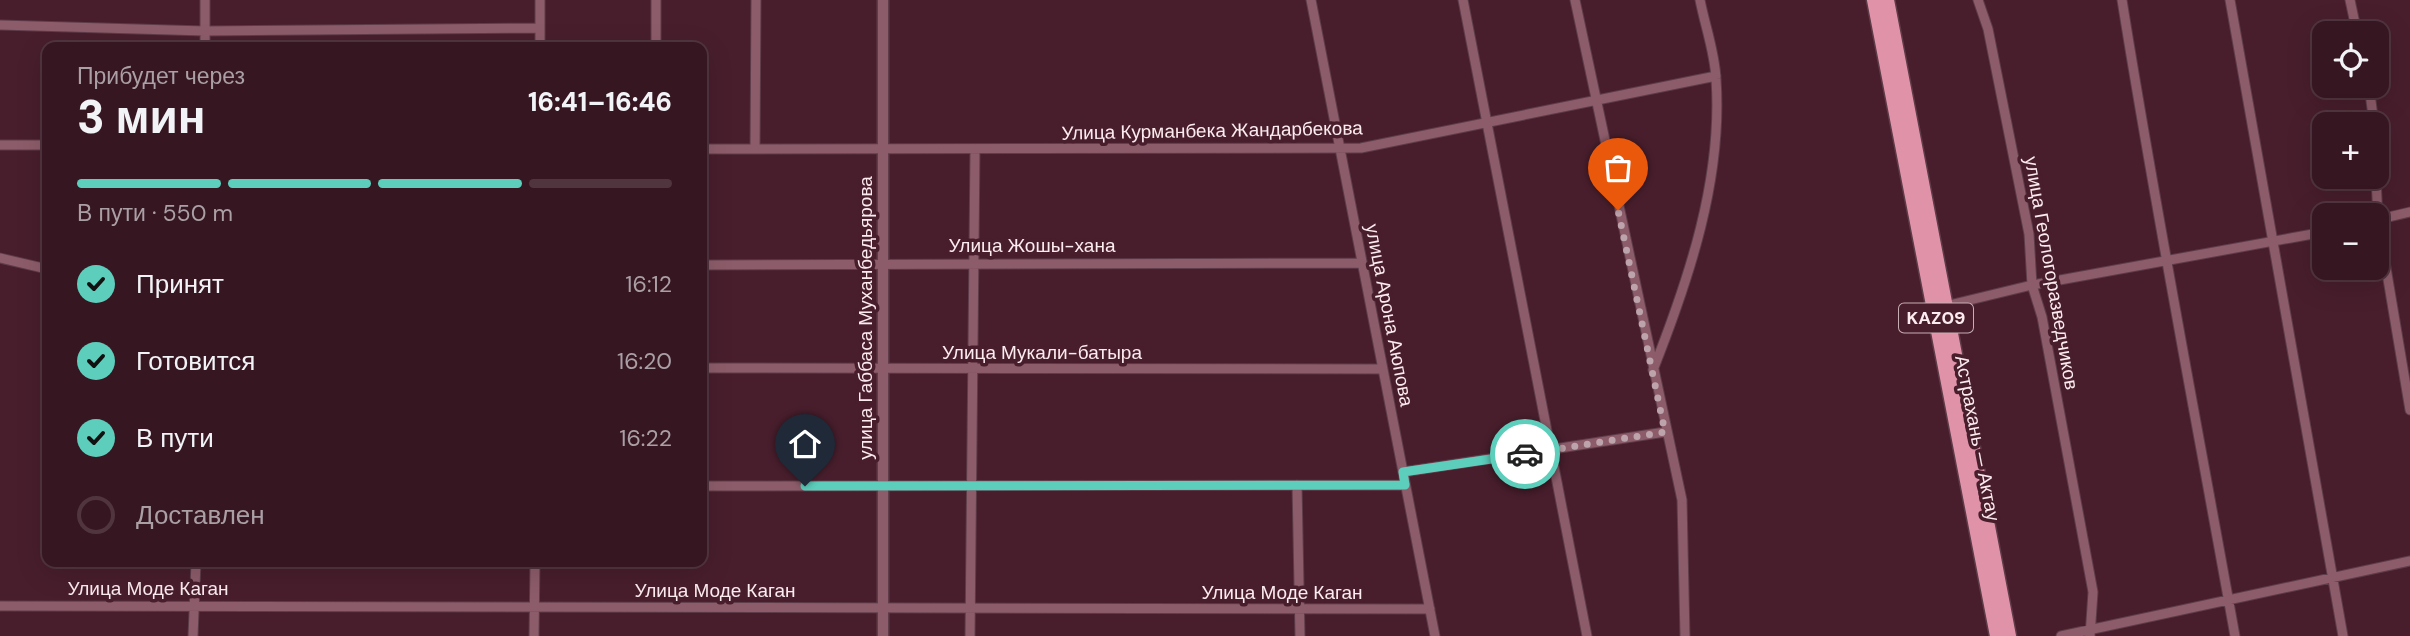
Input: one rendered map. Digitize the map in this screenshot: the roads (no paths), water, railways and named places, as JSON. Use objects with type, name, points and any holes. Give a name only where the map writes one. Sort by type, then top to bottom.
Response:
[{"type":"highway","name":"Астрахань — Актау","points":[[1874,0],[1940,308]]},
{"type":"highway","name":"Астрахань — Актау","points":[[1887,0],[1966,444],[1997,636]]},
{"type":"highway","name":"Астрахань — Актау","points":[[1966,444],[2009,636]]},
{"type":"street","points":[[205,0],[205,42]]},
{"type":"street","points":[[540,0],[540,42]]},
{"type":"street","points":[[656,0],[656,42]]},
{"type":"street","points":[[755,149],[756,0]]},
{"type":"street","name":"улица Габбаса Муханбедьярова","points":[[883,0],[883,636]]},
{"type":"street","name":"улица Арона Аюпова","points":[[1311,0],[1436,636]]},
{"type":"street","points":[[1463,0],[1587,636]]},
{"type":"street","points":[[1575,0],[1665,432],[1682,500],[1685,636]]},
{"type":"street","points":[[1653,372],[1692,257],[1714,164],[1716,76],[1700,0]]},
{"type":"street","name":"улица Геологоразведчиков","points":[[1978,0],[1988,29],[2028,234],[2032,285],[2042,317],[2093,592],[2090,633]]},
{"type":"street","points":[[2122,0],[2142,129],[2169,261],[2235,636]]},
{"type":"street","points":[[2230,0],[2343,636]]},
{"type":"street","points":[[2350,0],[2354,21]]},
{"type":"street","points":[[0,25],[205,31],[540,28]]},
{"type":"street","name":"Улица Курманбека Жандарбекова","points":[[707,149],[1361,148],[1716,76]]},
{"type":"street","points":[[0,145],[42,145]]},
{"type":"street","points":[[970,636],[975,370],[975,149]]},
{"type":"street","points":[[2389,217],[2410,212]]},
{"type":"street","points":[[1940,308],[2032,285],[2312,234]]},
{"type":"street","points":[[0,258],[42,268]]},
{"type":"street","name":"Улица Жошы-хана","points":[[707,265],[883,262],[1361,263]]},
{"type":"street","points":[[2387,280],[2410,410]]},
{"type":"street","name":"Улица Мукали-батыра","points":[[707,368],[1382,369]]},
{"type":"street","points":[[1403,472],[1665,432]]},
{"type":"street","points":[[1297,485],[1300,636]]},
{"type":"street","points":[[707,486],[1405,485]]},
{"type":"street","points":[[2061,636],[2090,633],[2228,598],[2410,561]]},
{"type":"street","points":[[193,636],[196,567]]},
{"type":"street","points":[[534,636],[535,567]]},
{"type":"street","name":"Улица Моде Каган","points":[[0,606],[1430,609]]}]
